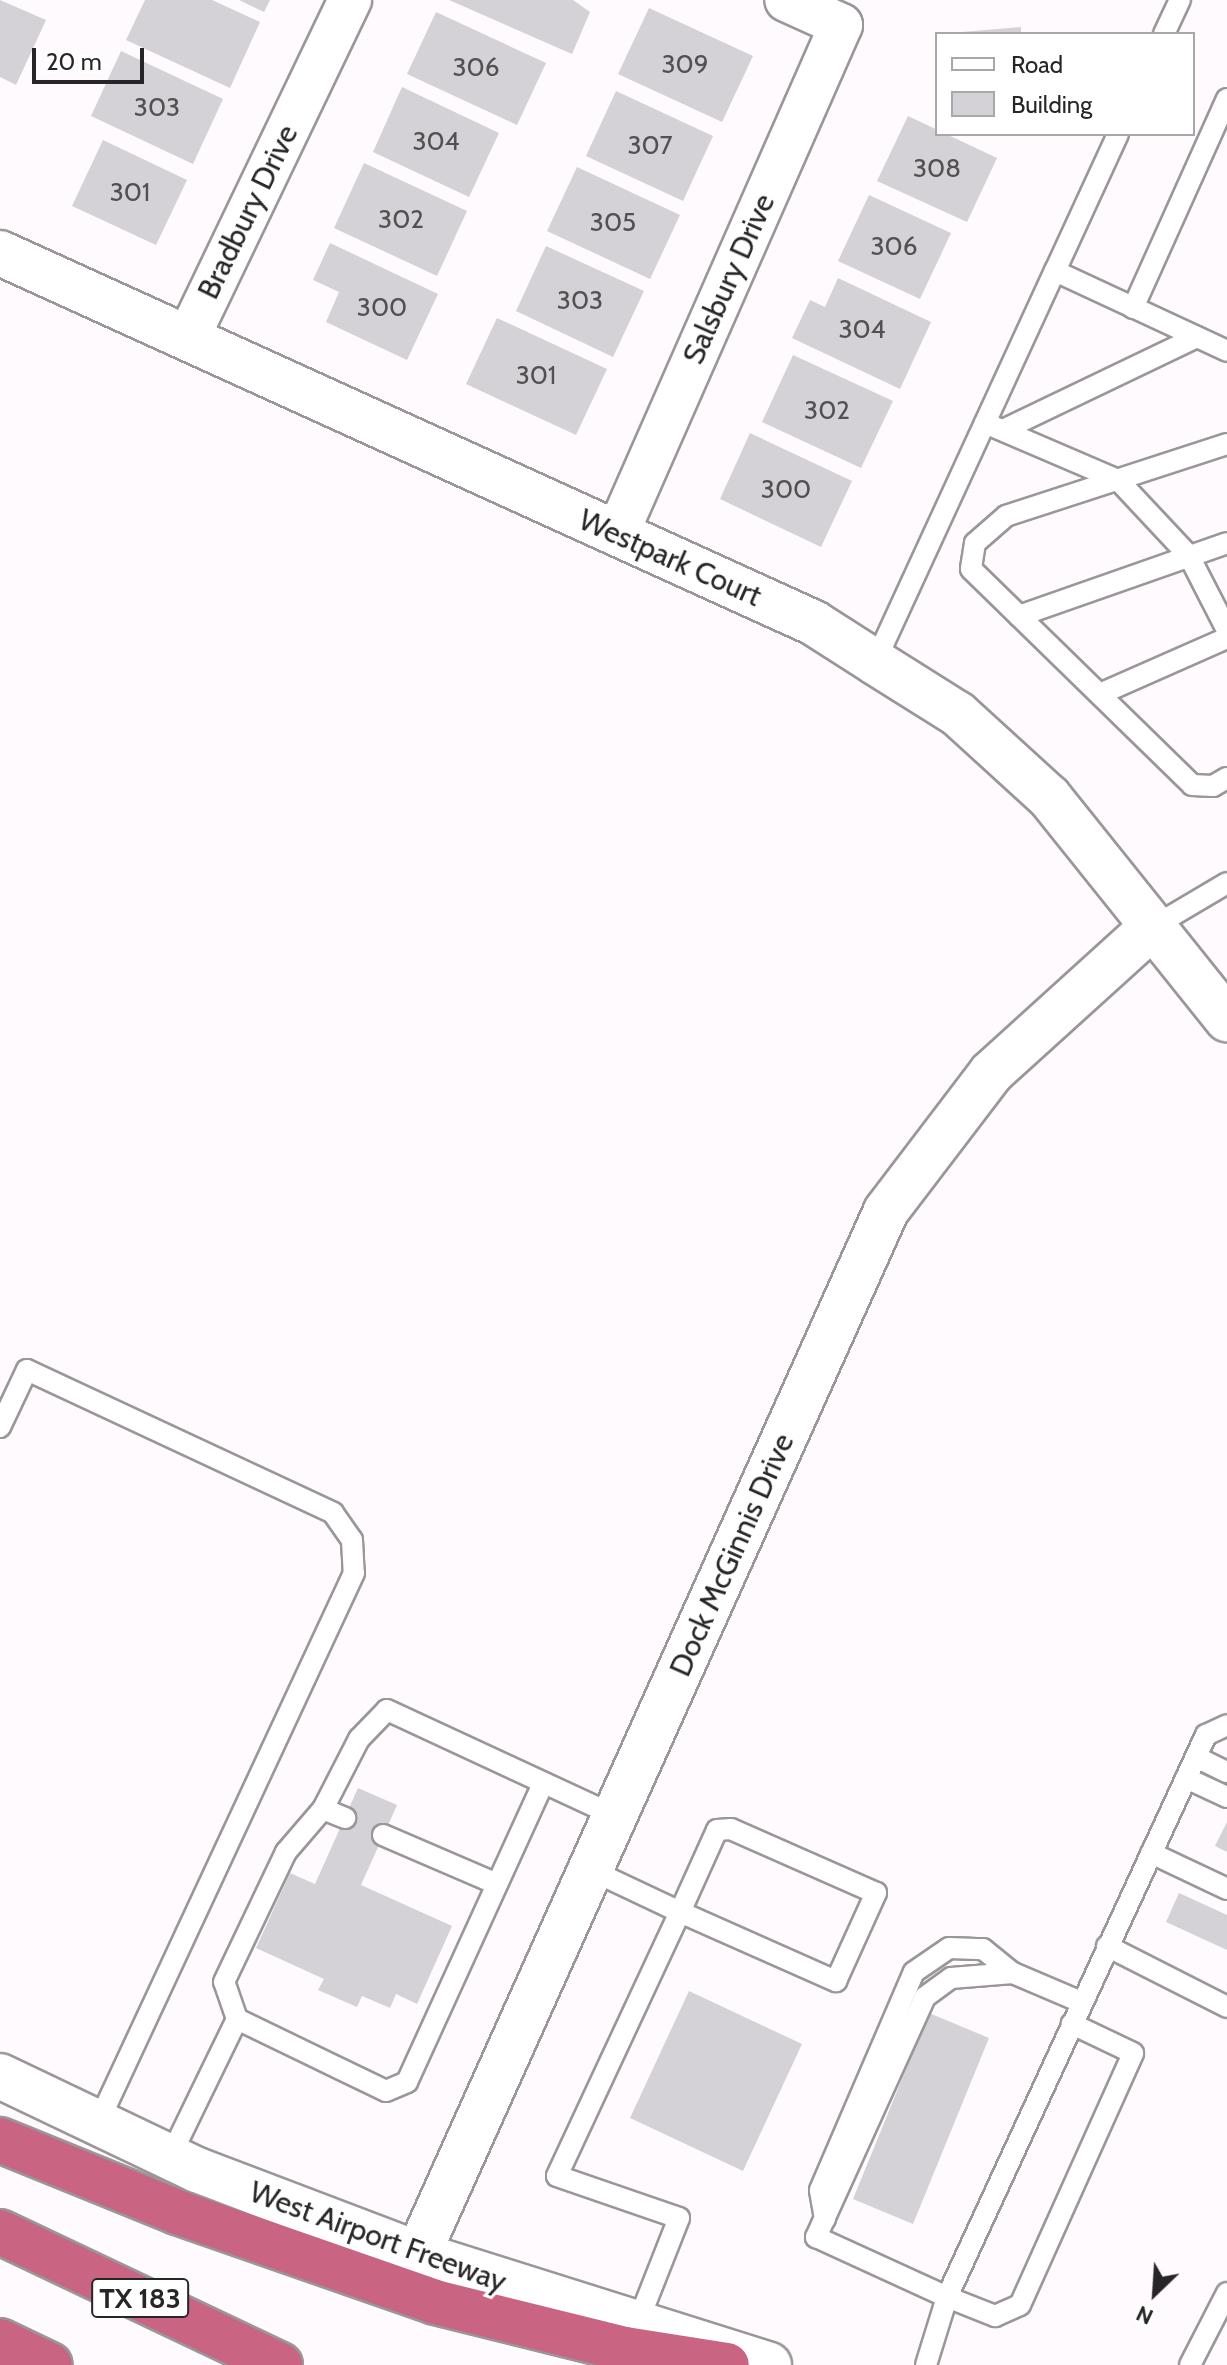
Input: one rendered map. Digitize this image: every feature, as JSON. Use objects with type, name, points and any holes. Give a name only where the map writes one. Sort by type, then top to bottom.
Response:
[{"type":"highway","points":[[0,2140],[177,2212],[435,2302],[625,2349],[727,2365]]},
{"type":"highway","name":"TX 183","points":[[0,2232],[280,2365]]},
{"type":"highway","points":[[0,2341],[50,2365]]},
{"type":"street","name":"Bradbury Drive","points":[[188,338],[350,0]]},
{"type":"street","name":"Salsbury Drive","points":[[617,534],[841,25],[786,0]]},
{"type":"street","name":"Westpark Court","points":[[0,253],[814,623],[958,714],[1049,797],[1227,1019]]},
{"type":"street","name":"Dock McGinnis Drive","points":[[418,2254],[886,1211],[991,1073],[1151,928]]},
{"type":"street","name":"West Airport Freeway","points":[[0,2076],[170,2157],[418,2254],[769,2365]]},
{"type":"lane","points":[[1165,32],[1180,0]]},
{"type":"lane","points":[[1133,308],[1227,99]]},
{"type":"lane","points":[[875,662],[994,427],[1055,271],[1117,136]]},
{"type":"lane","points":[[1055,271],[1227,351]]},
{"type":"lane","points":[[994,427],[1197,337]]},
{"type":"lane","points":[[994,427],[1118,480],[1189,556],[1227,630]]},
{"type":"lane","points":[[1227,444],[1006,516],[975,543],[971,569],[1192,785],[1213,786],[1227,778]]},
{"type":"lane","points":[[1019,616],[1227,543]]},
{"type":"lane","points":[[1100,694],[1227,638]]},
{"type":"lane","points":[[1151,928],[1227,883]]},
{"type":"lane","points":[[0,1427],[27,1370],[333,1513],[352,1540],[354,1573],[98,2123]]},
{"type":"lane","points":[[543,1783],[407,2082],[386,2091],[237,2019],[224,1982],[286,1852],[323,1809],[359,1739],[387,1710],[615,1816]]},
{"type":"lane","points":[[926,2365],[947,2297],[1206,1735],[1227,1725]]},
{"type":"lane","points":[[1206,1735],[1227,1745]]},
{"type":"lane","points":[[1196,1757],[1227,1772]]},
{"type":"lane","points":[[1186,1778],[1227,1797]]},
{"type":"lane","points":[[323,1809],[345,1818]]},
{"type":"lane","points":[[591,1870],[680,1912],[836,1981],[876,1893],[731,1829],[717,1830],[680,1912],[557,2176],[679,2218],[638,2322]]},
{"type":"lane","points":[[383,1835],[497,1884]]},
{"type":"lane","points":[[1151,1853],[1227,1889]]},
{"type":"lane","points":[[1107,1946],[1227,2007]]},
{"type":"lane","points":[[821,2228],[820,2190],[914,1972],[949,1948],[983,1949],[1013,1973],[1081,2002]]},
{"type":"lane","points":[[821,2228],[925,1997],[951,1978],[1013,1973]]},
{"type":"lane","points":[[170,2157],[237,2019]]},
{"type":"lane","points":[[821,2228],[947,2297],[995,2316],[1020,2305],[1133,2053],[1072,2024]]},
{"type":"lane","points":[[1190,2365],[1227,2293]]},
{"type":"building","points":[[0,0],[46,20],[16,85],[0,77]]},
{"type":"building","points":[[145,0],[212,0],[260,22],[230,88],[126,40]]},
{"type":"building","points":[[239,0],[270,0],[264,12]]},
{"type":"building","points":[[449,0],[573,0],[590,12],[572,54]]},
{"type":"building","points":[[649,8],[753,56],[722,122],[618,74]]},
{"type":"building","points":[[436,12],[546,63],[517,125],[407,74]]},
{"type":"building","points":[[1021,27],[1021,32],[962,32]]},
{"type":"building","points":[[121,51],[223,99],[193,164],[91,116]]},
{"type":"building","points":[[402,87],[499,133],[469,197],[373,152]]},
{"type":"building","points":[[616,91],[713,136],[683,201],[586,156]]},
{"type":"building","points":[[908,116],[935,129],[935,136],[950,136],[997,158],[967,222],[877,181]]},
{"type":"building","points":[[103,140],[187,180],[156,245],[72,206]]},
{"type":"building","points":[[364,163],[467,211],[437,276],[334,228]]},
{"type":"building","points":[[577,167],[680,215],[650,279],[547,231]]},
{"type":"building","points":[[869,195],[951,233],[920,299],[838,261]]},
{"type":"building","points":[[330,243],[438,294],[407,360],[326,322],[339,292],[313,280]]},
{"type":"building","points":[[546,246],[644,291],[613,357],[516,311]]},
{"type":"building","points":[[838,278],[931,322],[900,389],[792,338],[810,300],[825,307]]},
{"type":"building","points":[[497,318],[607,369],[576,435],[466,384]]},
{"type":"building","points":[[793,355],[893,401],[861,468],[762,422]]},
{"type":"building","points":[[750,433],[852,481],[821,547],[720,499]]},
{"type":"building","points":[[358,1788],[397,1805],[361,1885],[452,1926],[417,2004],[396,1994],[390,2008],[362,1996],[357,2007],[318,1990],[324,1979],[256,1948],[290,1873],[315,1884]]},
{"type":"building","points":[[1227,1822],[1227,1852],[1215,1846]]},
{"type":"building","points":[[1179,1893],[1227,1915],[1227,1950],[1166,1922]]},
{"type":"building","points":[[689,1991],[802,2044],[743,2171],[630,2118]]},
{"type":"building","points":[[929,2013],[989,2038],[913,2224],[853,2199]]}]
